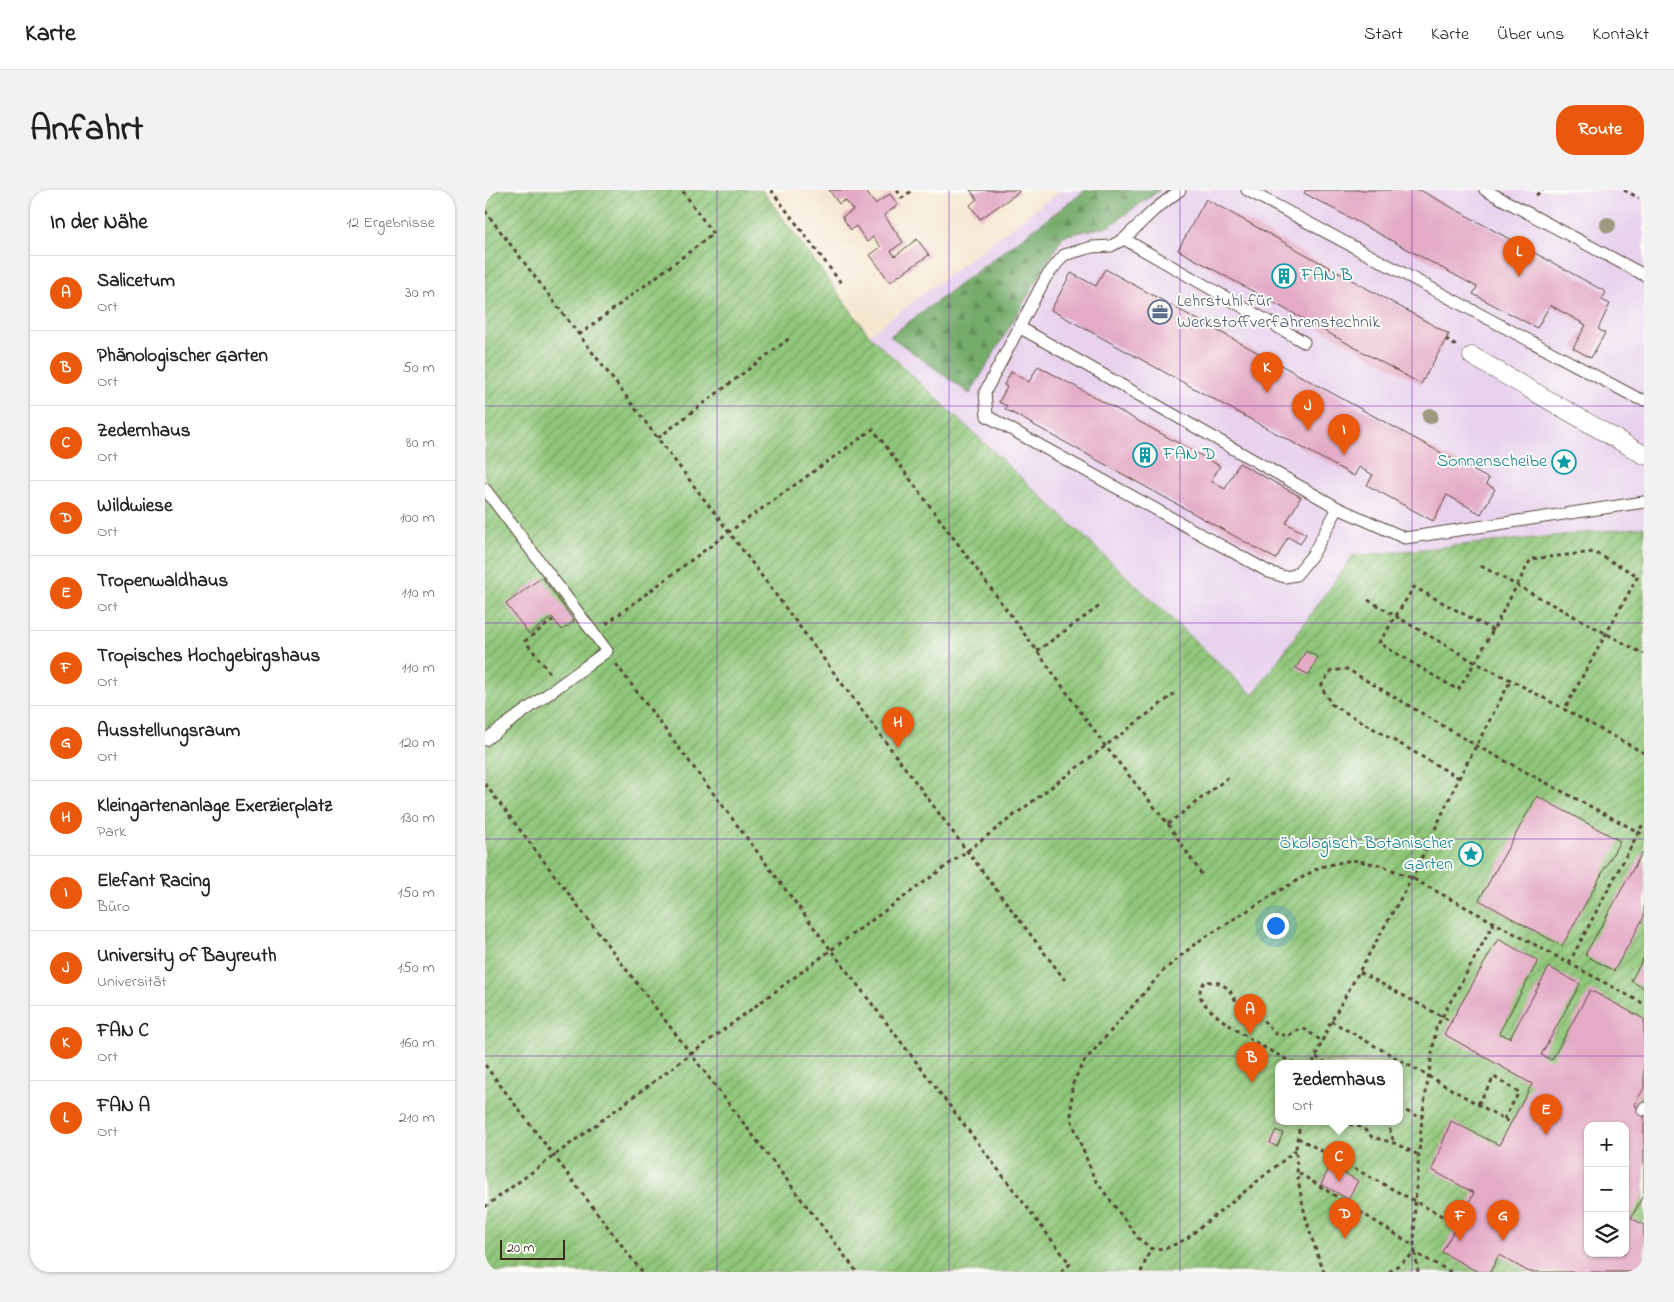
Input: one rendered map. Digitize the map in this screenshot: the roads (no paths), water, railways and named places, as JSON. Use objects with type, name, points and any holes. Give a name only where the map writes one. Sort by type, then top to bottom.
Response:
[{"type":"street","points":[[1472,356],[1644,455]]},
{"type":"lane","points":[[1180,190],[1153,211],[1124,239],[1111,246],[1092,248],[1064,255],[1046,278],[985,392],[987,416],[1269,572],[1285,577],[1296,575],[1313,554],[1338,508]]},
{"type":"lane","points":[[1247,190],[1637,398],[1644,400]]},
{"type":"lane","points":[[1485,190],[1644,275]]},
{"type":"lane","points":[[1124,239],[1305,342]]},
{"type":"lane","points":[[1019,327],[1338,508],[1405,538],[1644,502]]},
{"type":"lane","points":[[485,490],[607,651],[485,740]]},
{"type":"place","name":"FAN B","points":[[1284,276]]},
{"type":"place","name":"FAN A","points":[[1519,277]]},
{"type":"place","name":"Lehrstuhl für Werkstoffverfahrenstechnik","points":[[1160,312]]},
{"type":"place","name":"FAN C","points":[[1267,393]]},
{"type":"place","name":"University of Bayreuth","points":[[1308,431]]},
{"type":"place","name":"FAN D","points":[[1145,455]]},
{"type":"place","name":"Elefant Racing","points":[[1344,455]]},
{"type":"place","name":"Sonnenscheibe","points":[[1564,462]]},
{"type":"place","name":"Kleingartenanlage Exerzierplatz","points":[[898,748]]},
{"type":"place","name":"Ökologisch-Botanischer Garten","points":[[1471,854]]},
{"type":"place","name":"Salicetum","points":[[1250,1035]]},
{"type":"place","name":"Phänologischer Garten","points":[[1252,1083]]},
{"type":"place","name":"Tropenwaldhaus","points":[[1546,1135]]},
{"type":"place","name":"Zedernhaus","points":[[1339,1182]]},
{"type":"place","name":"Wildwiese","points":[[1345,1239]]},
{"type":"place","name":"Tropisches Hochgebirgshaus","points":[[1460,1241]]},
{"type":"place","name":"Ausstellungsraum","points":[[1503,1241]]}]
